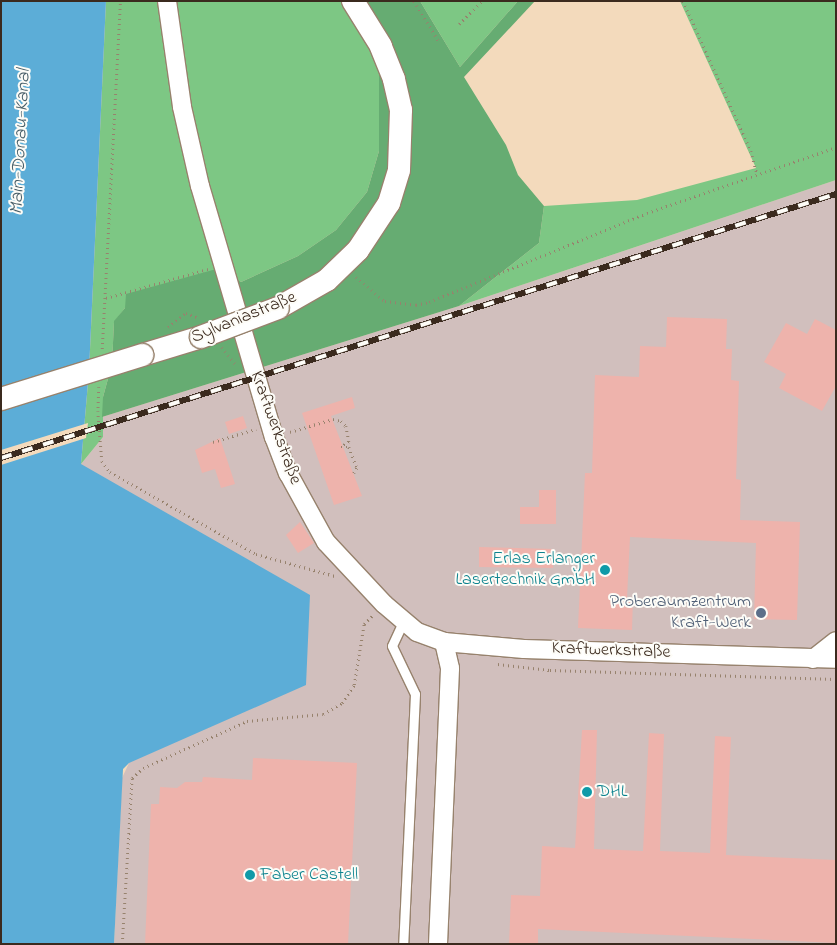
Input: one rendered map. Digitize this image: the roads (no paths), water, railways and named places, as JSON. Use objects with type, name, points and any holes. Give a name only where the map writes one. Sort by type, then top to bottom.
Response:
[{"type":"street","name":"Kraftwerkstraße","points":[[167,1],[182,107],[222,266],[268,432],[326,542],[384,604],[417,632],[444,642],[524,649],[836,659]]},
{"type":"street","name":"Sylvaniastraße","points":[[1,400],[200,338],[278,308],[308,292],[345,266],[365,242],[389,203],[399,170],[402,140],[400,110],[394,79],[381,46],[353,1]]},
{"type":"street","points":[[813,659],[836,641]]},
{"type":"street","points":[[438,944],[450,668],[444,642]]},
{"type":"lane","points":[[403,622],[392,646],[415,694],[403,944]]},
{"type":"water","name":"Main-Donau-Kanal","points":[[1,1],[106,1],[89,371],[81,464],[310,595],[306,685],[129,763],[123,769],[114,944],[1,944]]},
{"type":"railway","points":[[1,458],[836,194]]},
{"type":"place","name":"Erlas Erlanger Lasertechnik GmbH","points":[[605,570]]},
{"type":"place","name":"Proberaumzentrum Kraft-Werk","points":[[761,613]]},
{"type":"place","name":"DHL","points":[[587,792]]},
{"type":"place","name":"Faber Castell","points":[[250,875]]}]
